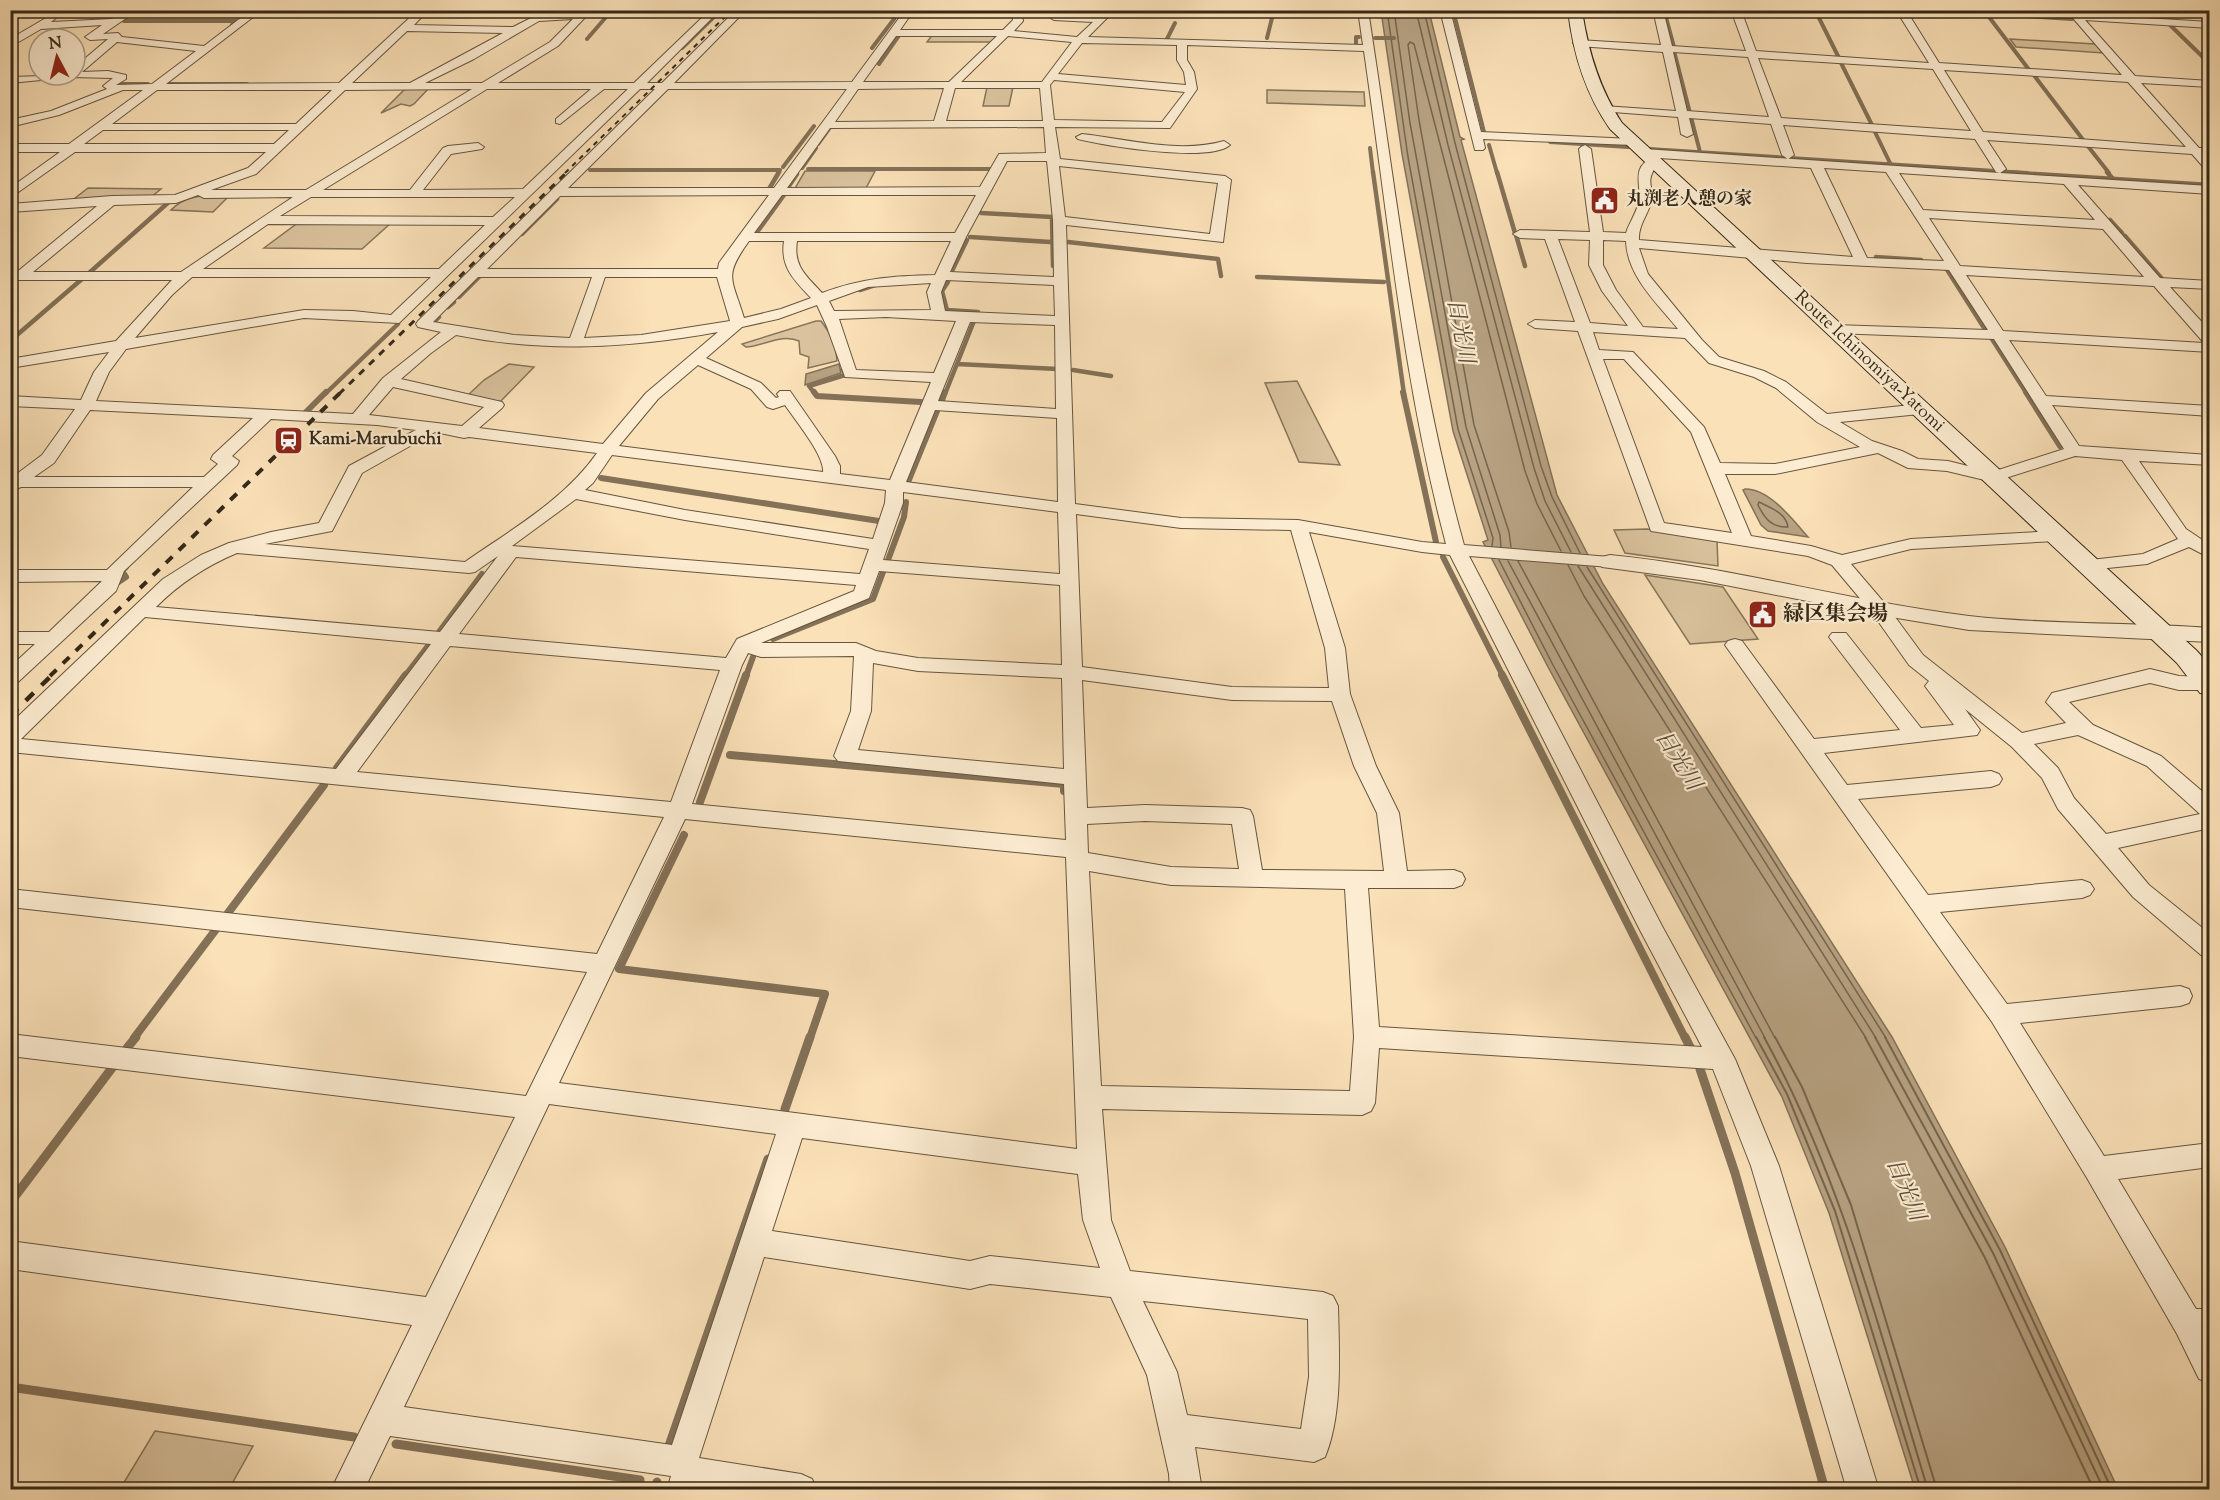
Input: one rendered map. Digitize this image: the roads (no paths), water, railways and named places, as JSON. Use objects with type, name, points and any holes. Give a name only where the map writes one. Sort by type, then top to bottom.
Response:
[{"type":"main road","name":"Route Ichinomiya-Yatomi","points":[[1575,10],[1578,43],[1604,109],[1616,126],[2187,657],[2208,685]]},
{"type":"street","points":[[36,27],[64,10]]},
{"type":"street","points":[[87,63],[118,36],[90,37],[118,22],[134,10]]},
{"type":"street","points":[[10,194],[258,10]]},
{"type":"street","points":[[10,208],[112,200],[176,199],[252,171],[424,10]]},
{"type":"street","points":[[10,364],[304,314],[353,315],[394,320],[495,220],[716,10]]},
{"type":"street","points":[[742,10],[423,324],[500,339],[575,344],[639,341],[677,336],[805,307],[880,281],[941,278],[1061,281]]},
{"type":"street","points":[[738,323],[725,273],[729,257],[779,192],[785,179],[910,10]]},
{"type":"street","points":[[869,66],[882,65],[921,10]]},
{"type":"street","points":[[1363,10],[1401,288],[1416,378],[1443,502],[1462,551],[1648,922],[1722,1059],[1765,1166],[1863,1490]]},
{"type":"street","points":[[1445,10],[1479,148]]},
{"type":"street","points":[[1658,10],[1687,134]]},
{"type":"street","points":[[1736,10],[1788,155]]},
{"type":"street","points":[[1901,10],[2000,169]]},
{"type":"street","points":[[413,86],[470,57],[537,18],[585,13]]},
{"type":"street","points":[[14,485],[48,459],[86,405],[102,372],[122,344],[166,292],[186,274],[265,220],[554,44],[585,13]]},
{"type":"street","points":[[939,125],[952,85],[1007,33],[1017,14],[1030,18]]},
{"type":"street","points":[[1042,18],[1055,14],[1106,15]]},
{"type":"street","points":[[2073,14],[2210,25]]},
{"type":"street","points":[[2073,14],[2210,167]]},
{"type":"street","points":[[1106,15],[1079,40],[1048,81],[1059,220],[1068,580],[1091,1163],[1097,1221],[1120,1284],[1162,1372],[1186,1490]]},
{"type":"street","points":[[36,27],[118,22]]},
{"type":"street","points":[[10,29],[27,28]]},
{"type":"street","points":[[406,28],[515,30]]},
{"type":"street","points":[[10,44],[27,33]]},
{"type":"street","points":[[893,33],[1007,33],[1079,40],[1369,48]]},
{"type":"street","points":[[115,39],[207,49]]},
{"type":"street","points":[[825,125],[1051,128],[1166,126],[1170,117],[1183,106],[1190,89],[1189,68],[1182,60],[1182,43]]},
{"type":"street","points":[[1578,43],[2210,84]]},
{"type":"street","points":[[10,119],[67,104],[111,85],[122,77],[87,73]]},
{"type":"street","points":[[10,80],[27,79]]},
{"type":"street","points":[[10,124],[63,110],[122,87],[159,85],[952,85],[1048,81],[1190,89]]},
{"type":"street","points":[[560,121],[601,86]]},
{"type":"street","points":[[1604,109],[2210,152]]},
{"type":"street","points":[[101,127],[298,127]]},
{"type":"street","points":[[1051,128],[1107,139],[1180,149],[1217,149],[1224,145]]},
{"type":"street","points":[[1476,135],[1643,152]]},
{"type":"street","points":[[1504,145],[1585,148],[2210,190]]},
{"type":"street","points":[[413,194],[447,151],[452,148],[478,147]]},
{"type":"street","points":[[10,148],[276,148]]},
{"type":"street","points":[[1585,148],[1596,236],[1596,265],[1609,291],[1639,331]]},
{"type":"street","points":[[1643,152],[1646,200],[1632,232],[1633,254],[1642,275],[1689,334],[1714,360],[1759,374],[1781,384],[1823,419],[1876,448],[1896,454],[1914,464],[1948,466],[1977,475],[1993,477],[2074,451],[2210,460]]},
{"type":"street","points":[[939,315],[934,292],[959,237],[1003,157],[1055,159],[1225,180],[1216,232],[1218,239],[1059,220]]},
{"type":"street","points":[[1816,165],[1861,260]]},
{"type":"street","points":[[1890,170],[2074,451]]},
{"type":"street","points":[[2068,181],[2210,341]]},
{"type":"street","points":[[557,192],[984,191]]},
{"type":"street","points":[[189,194],[524,193]]},
{"type":"street","points":[[15,276],[112,200]]},
{"type":"street","points":[[1919,214],[2106,225]]},
{"type":"street","points":[[265,220],[495,220]]},
{"type":"street","points":[[1520,234],[1596,236],[1754,255],[1861,260],[2210,285]]},
{"type":"street","points":[[1550,235],[1657,527],[1811,551],[1838,561],[1880,610],[1970,730],[1808,747]]},
{"type":"street","points":[[746,237],[959,237]]},
{"type":"street","points":[[791,238],[790,266],[794,274],[821,300],[830,315],[850,374],[940,378]]},
{"type":"street","points":[[15,276],[442,273]]},
{"type":"street","points":[[475,273],[725,273]]},
{"type":"street","points":[[575,344],[600,273]]},
{"type":"street","points":[[830,315],[846,313],[939,315],[1063,321]]},
{"type":"street","points":[[347,1490],[679,810],[732,665],[744,644],[862,594],[894,502],[895,488],[965,316]]},
{"type":"street","points":[[235,547],[469,568],[504,550],[572,493],[587,479],[607,450],[652,396],[738,323]]},
{"type":"street","points":[[1535,324],[1689,334]]},
{"type":"street","points":[[1834,329],[1998,335],[2210,348]]},
{"type":"street","points":[[357,420],[388,381],[428,347],[453,331]]},
{"type":"street","points":[[1593,354],[1628,355],[1698,430],[1744,540]]},
{"type":"street","points":[[697,359],[756,386],[773,404],[787,396],[827,456],[832,466],[831,478]]},
{"type":"street","points":[[388,381],[496,405],[464,433]]},
{"type":"street","points":[[2041,400],[2210,411]]},
{"type":"street","points":[[10,401],[357,420],[1181,523],[1298,525],[1422,547],[1679,569],[1734,578],[1880,610],[1970,623],[2054,630],[2157,630],[2210,635]]},
{"type":"street","points":[[929,405],[1065,414]]},
{"type":"street","points":[[1823,419],[1920,409]]},
{"type":"street","points":[[10,678],[109,587],[116,569],[231,461],[219,459],[266,415]]},
{"type":"street","points":[[10,737],[170,583],[207,559],[235,547],[271,537],[326,527],[356,470],[431,428]]},
{"type":"street","points":[[1713,466],[1733,471],[1767,471],[1876,448]]},
{"type":"street","points":[[2127,455],[2180,532],[2210,553]]},
{"type":"street","points":[[14,485],[210,482]]},
{"type":"street","points":[[572,493],[685,515],[879,545]]},
{"type":"street","points":[[1298,525],[1332,638],[1340,694],[1365,766],[1388,813],[1397,880]]},
{"type":"street","points":[[1838,561],[1911,544],[2056,536]]},
{"type":"street","points":[[2088,565],[2147,559],[2191,540]]},
{"type":"street","points":[[504,550],[869,573],[1068,580]]},
{"type":"street","points":[[341,778],[446,638],[504,550]]},
{"type":"street","points":[[10,576],[113,575]]},
{"type":"street","points":[[139,611],[732,665]]},
{"type":"street","points":[[1839,637],[1916,736]]},
{"type":"street","points":[[10,638],[52,638]]},
{"type":"street","points":[[744,644],[761,651],[856,649],[864,656],[912,665],[1011,666],[1218,692],[1276,696],[1340,694]]},
{"type":"street","points":[[1735,645],[2001,1016],[2198,1324],[2210,1368]]},
{"type":"street","points":[[864,656],[861,711],[845,756],[1076,778]]},
{"type":"street","points":[[1916,660],[2019,742],[2050,773],[2066,803],[2141,891],[2210,948]]},
{"type":"street","points":[[2208,685],[2179,683],[2150,676],[2059,698],[2055,702],[2082,727],[2154,761],[2210,811]]},
{"type":"street","points":[[2019,742],[2038,735],[2082,727]]},
{"type":"street","points":[[10,745],[679,810],[1078,855],[1140,872],[1171,876],[1356,880],[1455,879]]},
{"type":"street","points":[[1841,793],[1991,778]]},
{"type":"street","points":[[1077,818],[1145,813],[1242,816],[1252,878]]},
{"type":"street","points":[[2100,844],[2210,820]]},
{"type":"street","points":[[1089,1097],[1362,1103],[1367,1037],[1356,880]]},
{"type":"street","points":[[1922,905],[2082,889]]},
{"type":"street","points":[[10,898],[603,964]]},
{"type":"street","points":[[2001,1016],[2180,996]]},
{"type":"street","points":[[1367,1037],[1722,1059]]},
{"type":"street","points":[[10,1046],[793,1124],[1091,1163]]},
{"type":"street","points":[[685,1474],[754,1242],[793,1124]]},
{"type":"street","points":[[2097,1169],[2210,1155]]},
{"type":"street","points":[[754,1242],[970,1275],[990,1270],[1323,1306],[1324,1377],[1314,1446],[1175,1429]]},
{"type":"street","points":[[10,1255],[434,1312]]},
{"type":"street","points":[[381,1419],[685,1474],[801,1490]]},
{"type":"water","name":"日光川","points":[[1381,11],[1429,11],[1460,137],[1464,139],[1461,140],[1557,495],[1603,584],[1892,1037],[2005,1247],[2118,1489],[1915,1489],[1829,1213],[1782,1097],[1548,667],[1483,542],[1488,540],[1453,431],[1402,154]]},
{"type":"water","points":[[839,364],[841,373],[805,385],[806,374]]},
{"type":"water","points":[[1743,490],[1754,490],[1772,500],[1808,537],[1768,531],[1761,525]]},
{"type":"waterway","points":[[587,39],[607,16],[588,16],[593,10]]},
{"type":"waterway","points":[[682,48],[721,10]]},
{"type":"waterway","points":[[895,17],[900,10]]},
{"type":"waterway","points":[[1267,38],[1274,10]]},
{"type":"waterway","points":[[1453,10],[1484,132]]},
{"type":"waterway","points":[[1664,10],[1674,47]]},
{"type":"waterway","points":[[1815,10],[1839,58]]},
{"type":"waterway","points":[[1934,10],[1986,13]]},
{"type":"waterway","points":[[2155,10],[2165,21]]},
{"type":"waterway","points":[[1986,13],[2072,19]]},
{"type":"waterway","points":[[1986,13],[2030,71]]},
{"type":"waterway","points":[[872,48],[894,19]]},
{"type":"waterway","points":[[124,21],[238,21],[232,25]]},
{"type":"waterway","points":[[1166,41],[1175,23]]},
{"type":"waterway","points":[[2169,24],[2210,64]]},
{"type":"waterway","points":[[879,64],[900,34]]},
{"type":"waterway","points":[[1350,46],[1356,46],[1356,37],[1359,37]]},
{"type":"waterway","points":[[1375,38],[1394,38]]},
{"type":"waterway","points":[[1674,51],[1690,113]]},
{"type":"waterway","points":[[1840,61],[1872,125]]},
{"type":"waterway","points":[[2033,74],[2084,141]]},
{"type":"waterway","points":[[121,84],[148,84]]},
{"type":"waterway","points":[[165,84],[247,84]]},
{"type":"waterway","points":[[1691,117],[1700,152]]},
{"type":"waterway","points":[[783,167],[814,126]]},
{"type":"waterway","points":[[818,144],[831,126],[837,126]]},
{"type":"waterway","points":[[1874,130],[1891,164]]},
{"type":"waterway","points":[[1550,142],[1628,147]]},
{"type":"waterway","points":[[1489,145],[1497,173]]},
{"type":"waterway","points":[[2087,145],[2109,173]]},
{"type":"waterway","points":[[802,168],[816,148]]},
{"type":"waterway","points":[[1370,148],[1373,173]]},
{"type":"waterway","points":[[1649,149],[1891,164]]},
{"type":"waterway","points":[[1891,164],[2027,173]]},
{"type":"waterway","points":[[808,169],[991,169]]},
{"type":"waterway","points":[[590,170],[780,170],[778,173]]},
{"type":"waterway","points":[[769,189],[779,172]]},
{"type":"waterway","points":[[1373,172],[1404,394]]},
{"type":"waterway","points":[[1497,172],[1515,233]]},
{"type":"waterway","points":[[2003,172],[2113,179]]},
{"type":"waterway","points":[[2107,172],[2113,179]]},
{"type":"waterway","points":[[787,189],[797,174]]},
{"type":"waterway","points":[[2113,179],[2210,185]]},
{"type":"waterway","points":[[755,235],[784,195]]},
{"type":"waterway","points":[[522,234],[557,199]]},
{"type":"waterway","points":[[89,273],[170,201]]},
{"type":"waterway","points":[[981,213],[1052,217],[1053,266]]},
{"type":"waterway","points":[[2110,220],[2122,233]]},
{"type":"waterway","points":[[1516,235],[1525,266]]},
{"type":"waterway","points":[[2125,236],[2163,280]]},
{"type":"waterway","points":[[970,237],[1050,242]]},
{"type":"waterway","points":[[950,275],[967,240],[964,240]]},
{"type":"waterway","points":[[1068,242],[1218,259],[1221,276]]},
{"type":"waterway","points":[[1876,257],[1921,260]]},
{"type":"waterway","points":[[1946,268],[1986,331]]},
{"type":"waterway","points":[[459,297],[480,276]]},
{"type":"waterway","points":[[1257,277],[1384,282]]},
{"type":"waterway","points":[[10,341],[82,279]]},
{"type":"waterway","points":[[948,282],[942,291],[947,310],[978,312],[977,314]]},
{"type":"waterway","points":[[860,290],[878,284]]},
{"type":"waterway","points":[[448,307],[454,302]]},
{"type":"waterway","points":[[434,322],[439,317]]},
{"type":"waterway","points":[[945,394],[974,321]]},
{"type":"waterway","points":[[325,394],[398,324]]},
{"type":"waterway","points":[[1992,339],[2027,394]]},
{"type":"waterway","points":[[957,364],[1058,369]]},
{"type":"waterway","points":[[815,394],[809,386],[845,375],[843,369]]},
{"type":"waterway","points":[[1073,370],[1111,376]]},
{"type":"waterway","points":[[306,412],[326,392]]},
{"type":"waterway","points":[[814,392],[817,396],[921,402]]},
{"type":"waterway","points":[[941,403],[945,392]]},
{"type":"waterway","points":[[1403,392],[1436,542]]},
{"type":"waterway","points":[[2026,392],[2060,446]]},
{"type":"waterway","points":[[908,482],[937,411]]},
{"type":"waterway","points":[[601,478],[879,521]]},
{"type":"waterway","points":[[888,560],[904,517],[906,502]]},
{"type":"waterway","points":[[1443,557],[1503,676]]},
{"type":"waterway","points":[[114,585],[126,577],[122,571],[126,567]]},
{"type":"waterway","points":[[773,639],[873,599],[883,572]]},
{"type":"waterway","points":[[439,632],[482,574]]},
{"type":"waterway","points":[[405,676],[431,642]]},
{"type":"waterway","points":[[746,676],[753,657]]},
{"type":"waterway","points":[[337,768],[406,675]]},
{"type":"waterway","points":[[700,802],[746,675]]},
{"type":"waterway","points":[[1502,675],[1685,1038]]},
{"type":"waterway","points":[[730,755],[1064,784],[1064,791]]},
{"type":"waterway","points":[[228,913],[324,785]]},
{"type":"waterway","points":[[684,835],[619,969],[825,994],[810,1038]]},
{"type":"waterway","points":[[134,1038],[217,928]]},
{"type":"waterway","points":[[127,1048],[136,1037]]},
{"type":"waterway","points":[[785,1109],[810,1037]]},
{"type":"waterway","points":[[1685,1037],[1691,1049]]},
{"type":"waterway","points":[[10,1203],[115,1064]]},
{"type":"waterway","points":[[1700,1069],[1735,1173],[1825,1490]]},
{"type":"waterway","points":[[669,1446],[768,1159]]},
{"type":"waterway","points":[[10,1387],[354,1437]]},
{"type":"waterway","points":[[396,1444],[640,1480]]},
{"type":"waterway","points":[[654,1490],[657,1482]]},
{"type":"railway","points":[[565,173],[732,10]]},
{"type":"railway","points":[[339,394],[567,172]]},
{"type":"railway","points":[[50,676],[341,392]]},
{"type":"railway","points":[[10,716],[52,675]]},
{"type":"place","name":"丸渕老人憩の家","points":[[1605,200]]},
{"type":"place","name":"Kami-Marubuchi","points":[[288,440]]},
{"type":"place","name":"緑区集会場","points":[[1762,615]]}]
